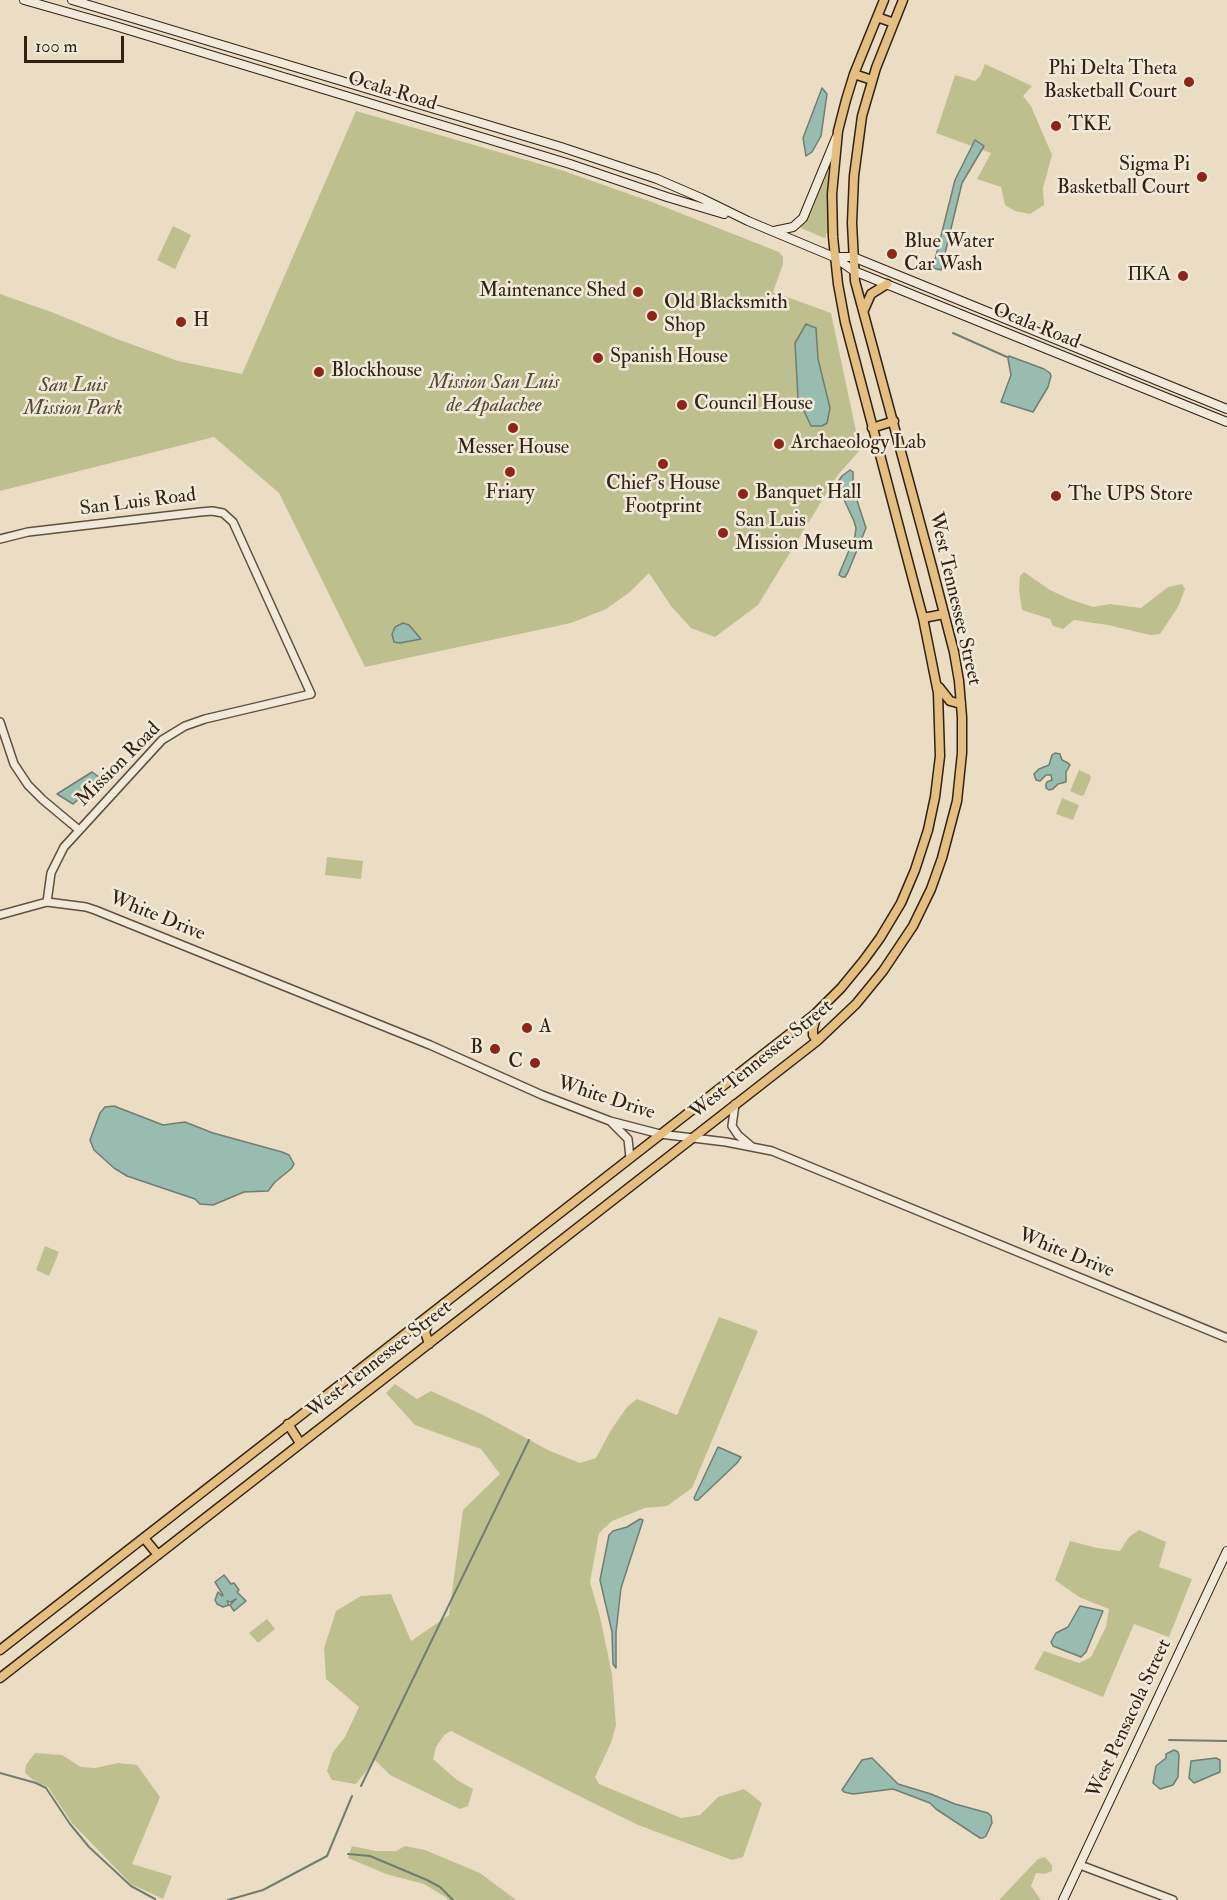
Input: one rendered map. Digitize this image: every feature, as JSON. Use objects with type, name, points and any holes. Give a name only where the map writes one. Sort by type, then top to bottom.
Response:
[{"type":"main road","name":"Ocala Road","points":[[24,0],[427,120],[634,185],[700,202]]},
{"type":"main road","name":"Ocala Road","points":[[72,0],[571,150],[639,173],[700,202],[834,257],[854,271],[1227,422]]},
{"type":"main road","name":"West Tennessee Street","points":[[0,1650],[818,1010],[841,988],[880,938],[901,903],[915,870],[933,808],[940,756],[937,684],[923,618],[845,322],[834,257],[832,194],[838,131],[846,100],[884,0]]},
{"type":"main road","name":"West Tennessee Street","points":[[0,1678],[817,1041],[856,1004],[883,971],[914,926],[931,889],[950,832],[958,792],[962,753],[959,681],[944,614],[863,311],[854,271],[852,223],[854,176],[862,116],[872,80],[903,0]]},
{"type":"main road","points":[[877,17],[894,23]]},
{"type":"main road","points":[[214,56],[219,44]]},
{"type":"main road","points":[[854,74],[872,80]]},
{"type":"main road","points":[[427,120],[431,108]]},
{"type":"main road","points":[[772,231],[793,227],[803,218],[838,131]]},
{"type":"main road","points":[[634,185],[639,173]]},
{"type":"main road","name":"Ocala Road","points":[[834,257],[853,257],[1227,409]]},
{"type":"main road","points":[[863,311],[871,294],[887,284]]},
{"type":"main road","points":[[872,428],[894,422]]},
{"type":"main road","points":[[923,618],[944,614]]},
{"type":"main road","points":[[937,684],[950,701],[961,704]]},
{"type":"main road","points":[[817,1041],[813,1035],[813,1028],[818,1010]]},
{"type":"main road","points":[[429,1344],[425,1332],[432,1313]]},
{"type":"main road","points":[[288,1424],[300,1443]]},
{"type":"main road","points":[[144,1538],[158,1555]]},
{"type":"main road","name":"West Pensacola Street","points":[[1064,1900],[1227,1551]]},
{"type":"street","name":"San Luis Road","points":[[0,539],[28,532],[62,528],[200,512],[223,513],[233,522],[311,694]]},
{"type":"street","name":"Mission Road","points":[[47,902],[55,862],[64,847],[146,757],[173,733],[205,719],[311,694]]},
{"type":"street","points":[[0,722],[14,764],[28,785],[79,830]]},
{"type":"street","points":[[0,915],[47,902]]},
{"type":"street","name":"White Drive","points":[[47,902],[86,907],[114,917],[430,1045],[542,1095],[610,1121],[660,1134],[772,1151],[1227,1338]]},
{"type":"street","points":[[735,1104],[732,1126],[738,1135],[753,1147]]},
{"type":"street","points":[[610,1121],[628,1139],[630,1158]]},
{"type":"street","points":[[1080,1865],[1173,1900]]},
{"type":"green space","points":[[985,64],[1032,86],[1023,96],[1031,106],[1052,155],[1043,188],[1044,205],[1030,214],[1015,211],[1005,205],[1001,187],[977,179],[991,153],[936,133],[955,75],[975,81]]},
{"type":"green space","name":"Mission San Luis de Apalachee","points":[[356,111],[561,170],[652,202],[779,252],[783,257],[783,264],[773,292],[831,313],[860,450],[837,476],[758,605],[715,637],[691,628],[671,606],[649,573],[630,592],[606,609],[571,623],[365,667],[279,493],[214,437],[0,491],[0,294],[178,361],[242,374]]},
{"type":"green space","points":[[828,168],[828,234],[826,233],[824,238],[800,226],[806,220]]},
{"type":"green space","points":[[173,226],[191,235],[175,269],[157,260]]},
{"type":"green space","points":[[1024,572],[1050,590],[1093,607],[1110,604],[1141,608],[1168,587],[1182,584],[1185,589],[1178,607],[1160,634],[1150,635],[1074,620],[1063,629],[1053,626],[1050,619],[1022,610],[1019,591],[1020,576]]},
{"type":"green space","points":[[1079,770],[1090,775],[1091,778],[1084,795],[1081,796],[1070,791]]},
{"type":"green space","points":[[1062,798],[1079,805],[1073,820],[1056,814]]},
{"type":"green space","points":[[327,857],[363,861],[361,879],[325,875]]},
{"type":"green space","points":[[45,1246],[59,1252],[49,1276],[36,1270]]},
{"type":"green space","points":[[719,1317],[758,1331],[692,1488],[667,1506],[645,1508],[612,1521],[599,1533],[590,1582],[612,1674],[616,1725],[611,1743],[595,1777],[599,1784],[681,1818],[700,1815],[718,1797],[744,1789],[762,1803],[743,1857],[732,1860],[638,1825],[451,1731],[444,1735],[436,1747],[433,1759],[457,1780],[473,1789],[468,1806],[460,1809],[390,1775],[375,1760],[356,1784],[332,1780],[327,1771],[333,1752],[345,1737],[359,1707],[326,1679],[324,1648],[336,1611],[361,1596],[391,1594],[411,1641],[449,1615],[463,1510],[500,1474],[481,1449],[415,1425],[386,1393],[395,1384],[417,1399],[431,1391],[483,1415],[550,1451],[580,1463],[596,1458],[611,1430],[627,1407],[637,1399],[677,1415]]},
{"type":"green space","points":[[1139,1530],[1166,1542],[1159,1567],[1192,1579],[1169,1637],[1134,1624],[1103,1697],[1034,1669],[1044,1651],[1079,1663],[1091,1657],[1106,1627],[1109,1609],[1079,1597],[1055,1580],[1070,1541],[1120,1551],[1129,1537]]},
{"type":"green space","points":[[267,1619],[275,1629],[258,1643],[249,1633]]},
{"type":"green space","points":[[35,1753],[62,1755],[81,1767],[95,1768],[118,1763],[137,1765],[160,1797],[132,1864],[172,1876],[163,1899],[131,1884],[72,1823],[48,1787],[33,1780],[25,1773],[26,1765]]},
{"type":"green space","points":[[352,1846],[376,1851],[396,1851],[405,1846],[425,1850],[480,1873],[516,1900],[447,1900],[424,1884],[386,1874],[348,1858]]},
{"type":"green space","points":[[1045,1857],[1052,1865],[1052,1871],[1045,1874],[1036,1873],[1031,1886],[1041,1900],[999,1900],[1038,1859]]},
{"type":"water","points":[[822,88],[827,94],[821,136],[812,152],[806,156],[803,138]]},
{"type":"water","points":[[975,140],[984,146],[962,183],[941,270],[933,268],[955,180]]},
{"type":"water","points":[[806,324],[816,328],[818,359],[830,408],[827,423],[822,426],[811,426],[798,398],[795,343]]},
{"type":"water","points":[[1009,356],[1050,373],[1048,387],[1033,412],[1001,402],[1011,375]]},
{"type":"water","points":[[850,470],[853,472],[853,488],[866,528],[848,572],[845,577],[842,577],[839,575],[856,528],[838,482]]},
{"type":"water","points":[[403,623],[409,625],[421,639],[394,642],[392,634],[395,627]]},
{"type":"water","points":[[1055,753],[1060,754],[1062,760],[1070,765],[1066,772],[1066,782],[1049,790],[1046,784],[1052,780],[1051,775],[1046,775],[1040,781],[1036,780],[1034,774],[1049,765]]},
{"type":"water","points":[[92,772],[102,779],[73,804],[57,794]]},
{"type":"water","points":[[114,1106],[163,1125],[185,1122],[213,1133],[282,1152],[289,1155],[294,1164],[268,1191],[244,1192],[213,1205],[200,1204],[195,1199],[127,1176],[94,1150],[90,1140],[100,1113],[105,1107]]},
{"type":"water","points":[[718,1447],[741,1457],[698,1500],[695,1500],[694,1498]]},
{"type":"water","points":[[640,1519],[643,1520],[621,1588],[616,1632],[616,1668],[613,1664],[612,1632],[600,1580],[609,1535]]},
{"type":"water","points":[[224,1575],[231,1584],[234,1583],[239,1590],[237,1592],[246,1601],[234,1611],[230,1605],[236,1599],[231,1602],[227,1601],[229,1605],[223,1607],[215,1600],[218,1592],[223,1595],[215,1582]]},
{"type":"water","points":[[1080,1606],[1103,1611],[1086,1652],[1081,1657],[1053,1646],[1051,1642],[1056,1633],[1068,1627]]},
{"type":"water","points":[[1174,1750],[1179,1755],[1178,1777],[1173,1785],[1160,1789],[1153,1783],[1156,1766],[1166,1758],[1166,1754]]},
{"type":"water","points":[[872,1758],[898,1784],[988,1813],[992,1823],[986,1836],[980,1838],[930,1803],[893,1789],[853,1794],[844,1792],[842,1790],[862,1760]]},
{"type":"water","points":[[1216,1758],[1220,1760],[1220,1772],[1194,1783],[1189,1778],[1191,1761]]},
{"type":"waterway","points":[[953,333],[1007,357]]},
{"type":"waterway","points":[[361,1786],[529,1440]]},
{"type":"waterway","points":[[1169,1740],[1227,1741]]},
{"type":"waterway","points":[[0,1773],[46,1788],[70,1824],[89,1847],[131,1886],[155,1899]]},
{"type":"waterway","points":[[228,1900],[263,1890],[327,1856],[352,1796]]},
{"type":"waterway","points":[[348,1854],[370,1856],[427,1880],[440,1887],[453,1900]]},
{"type":"place","name":"Phi Delta Theta Basketball Court","points":[[1189,82]]},
{"type":"place","name":"TKE","points":[[1056,126]]},
{"type":"place","name":"Sigma Pi Basketball Court","points":[[1202,177]]},
{"type":"place","name":"Blue Water Car Wash","points":[[892,254]]},
{"type":"place","name":"ΠΚΑ","points":[[1183,276]]},
{"type":"place","name":"Maintenance Shed","points":[[638,292]]},
{"type":"place","name":"Old Blacksmith Shop","points":[[652,316]]},
{"type":"place","name":"H","points":[[181,322]]},
{"type":"place","name":"Spanish House","points":[[598,358]]},
{"type":"place","name":"Blockhouse","points":[[319,372]]},
{"type":"place","name":"Council House","points":[[682,405]]},
{"type":"place","name":"Messer House","points":[[513,428]]},
{"type":"place","name":"Archaeology Lab","points":[[779,444]]},
{"type":"place","name":"Chief's House Footprint","points":[[663,464]]},
{"type":"place","name":"Friary","points":[[510,472]]},
{"type":"place","name":"Banquet Hall","points":[[743,494]]},
{"type":"place","name":"The UPS Store","points":[[1056,496]]},
{"type":"place","name":"San Luis Mission Museum","points":[[723,533]]},
{"type":"place","name":"A","points":[[527,1028]]},
{"type":"place","name":"B","points":[[495,1049]]},
{"type":"place","name":"C","points":[[535,1063]]},
{"type":"park label","name":"San Luis Mission Park","points":[[73,398]]}]
